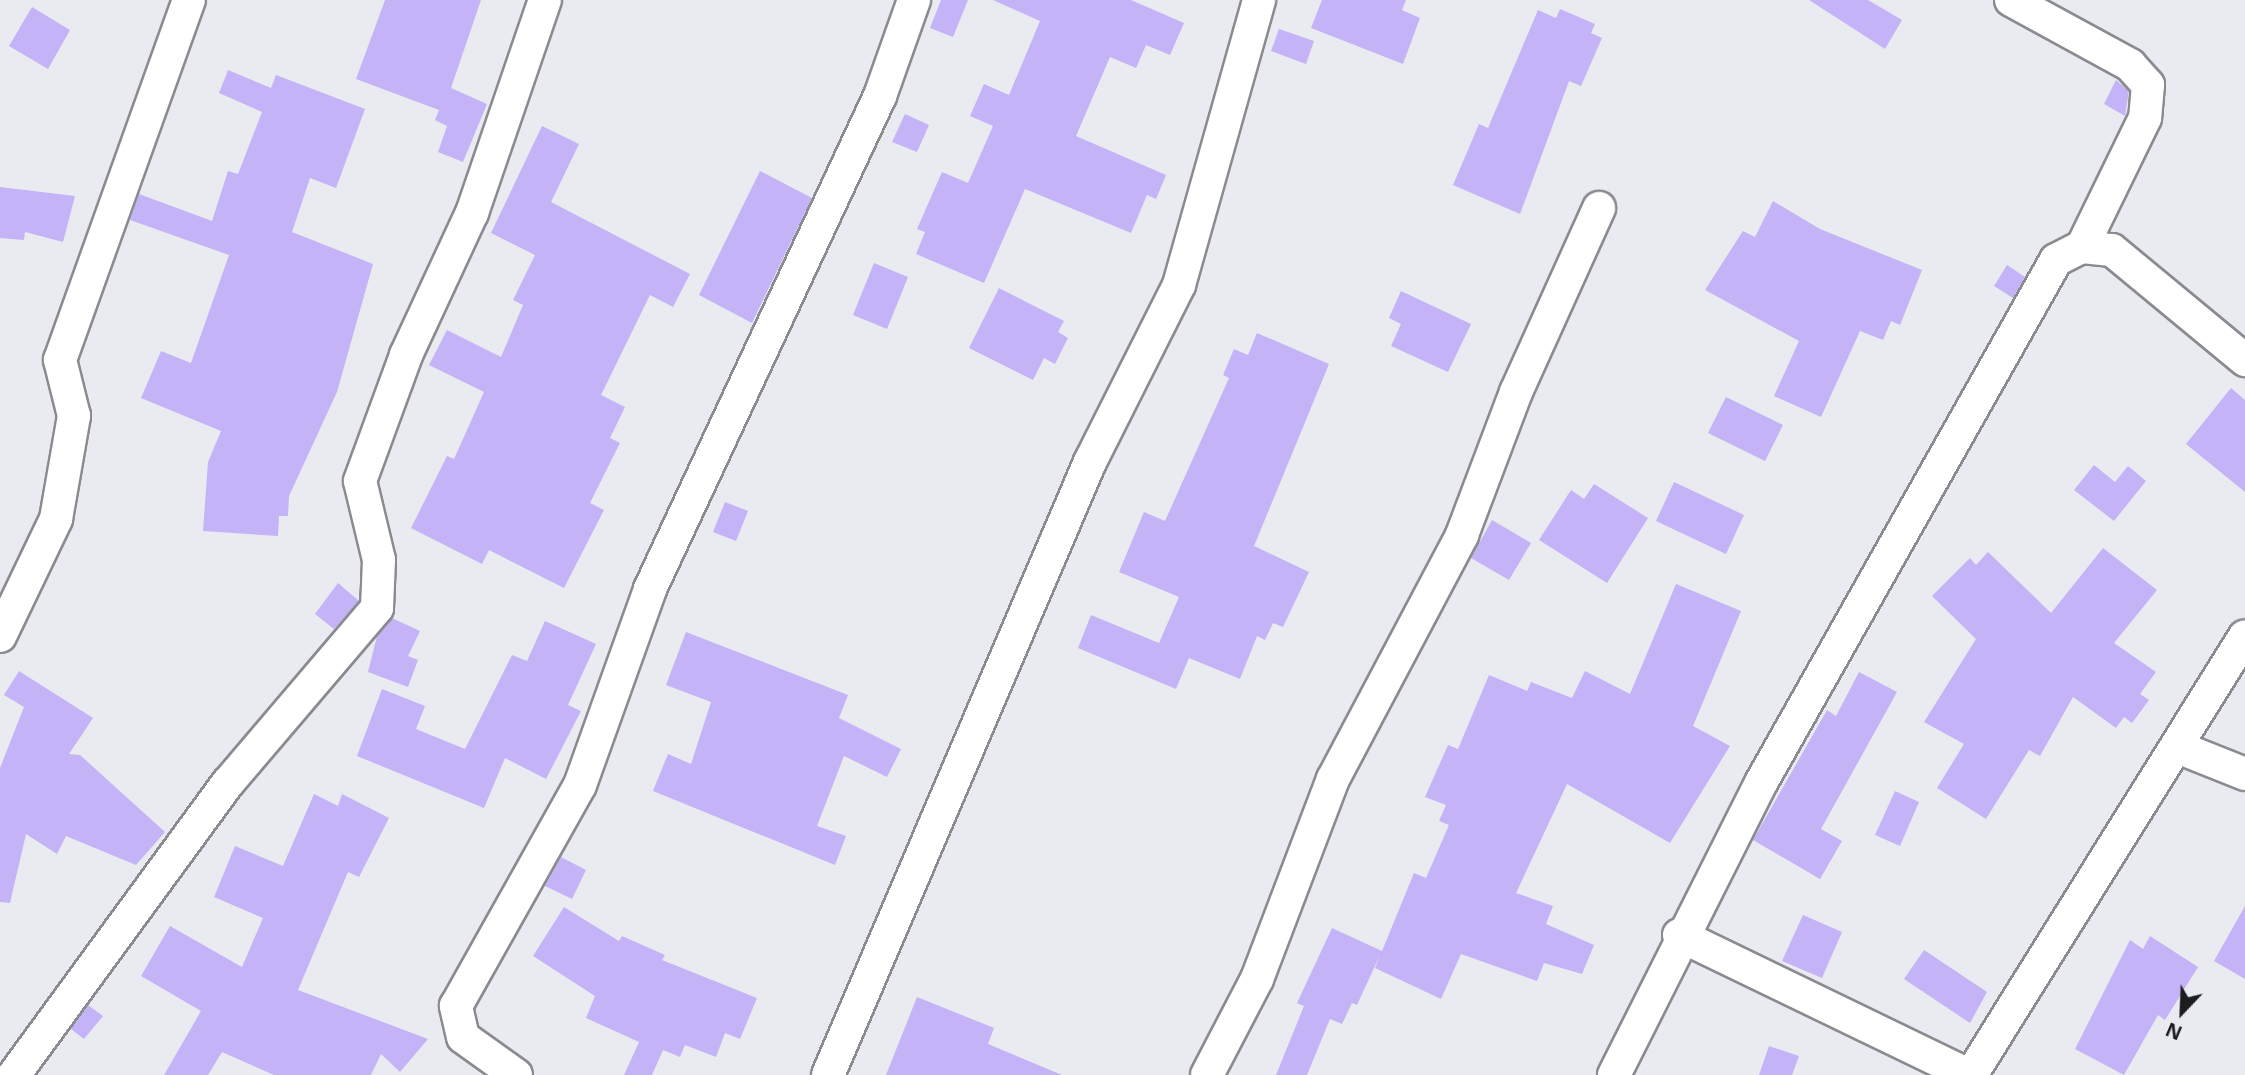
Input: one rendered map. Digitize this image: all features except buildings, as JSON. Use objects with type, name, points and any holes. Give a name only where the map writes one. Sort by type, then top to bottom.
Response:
[{"type":"street","points":[[0,636],[56,519],[74,416],[60,360],[188,0]]},
{"type":"street","points":[[14,1075],[228,783],[377,608],[379,560],[360,481],[406,355],[472,214],[545,0]]},
{"type":"street","points":[[516,1075],[463,1037],[456,1006],[580,785],[650,589],[874,109],[914,0]]},
{"type":"street","points":[[828,1075],[1090,462],[1180,285],[1259,0]]},
{"type":"street","points":[[2011,0],[2130,65],[2148,85],[2145,118],[2082,247]]},
{"type":"street","points":[[1208,1075],[1257,979],[1333,779],[1462,535],[1516,392],[1599,208]]},
{"type":"street","points":[[1614,1075],[1679,935],[2056,260],[2082,247],[2112,250],[2245,360]]},
{"type":"street","points":[[1679,935],[1970,1075],[2180,748],[2245,636]]},
{"type":"street","points":[[2180,748],[2245,774]]}]
